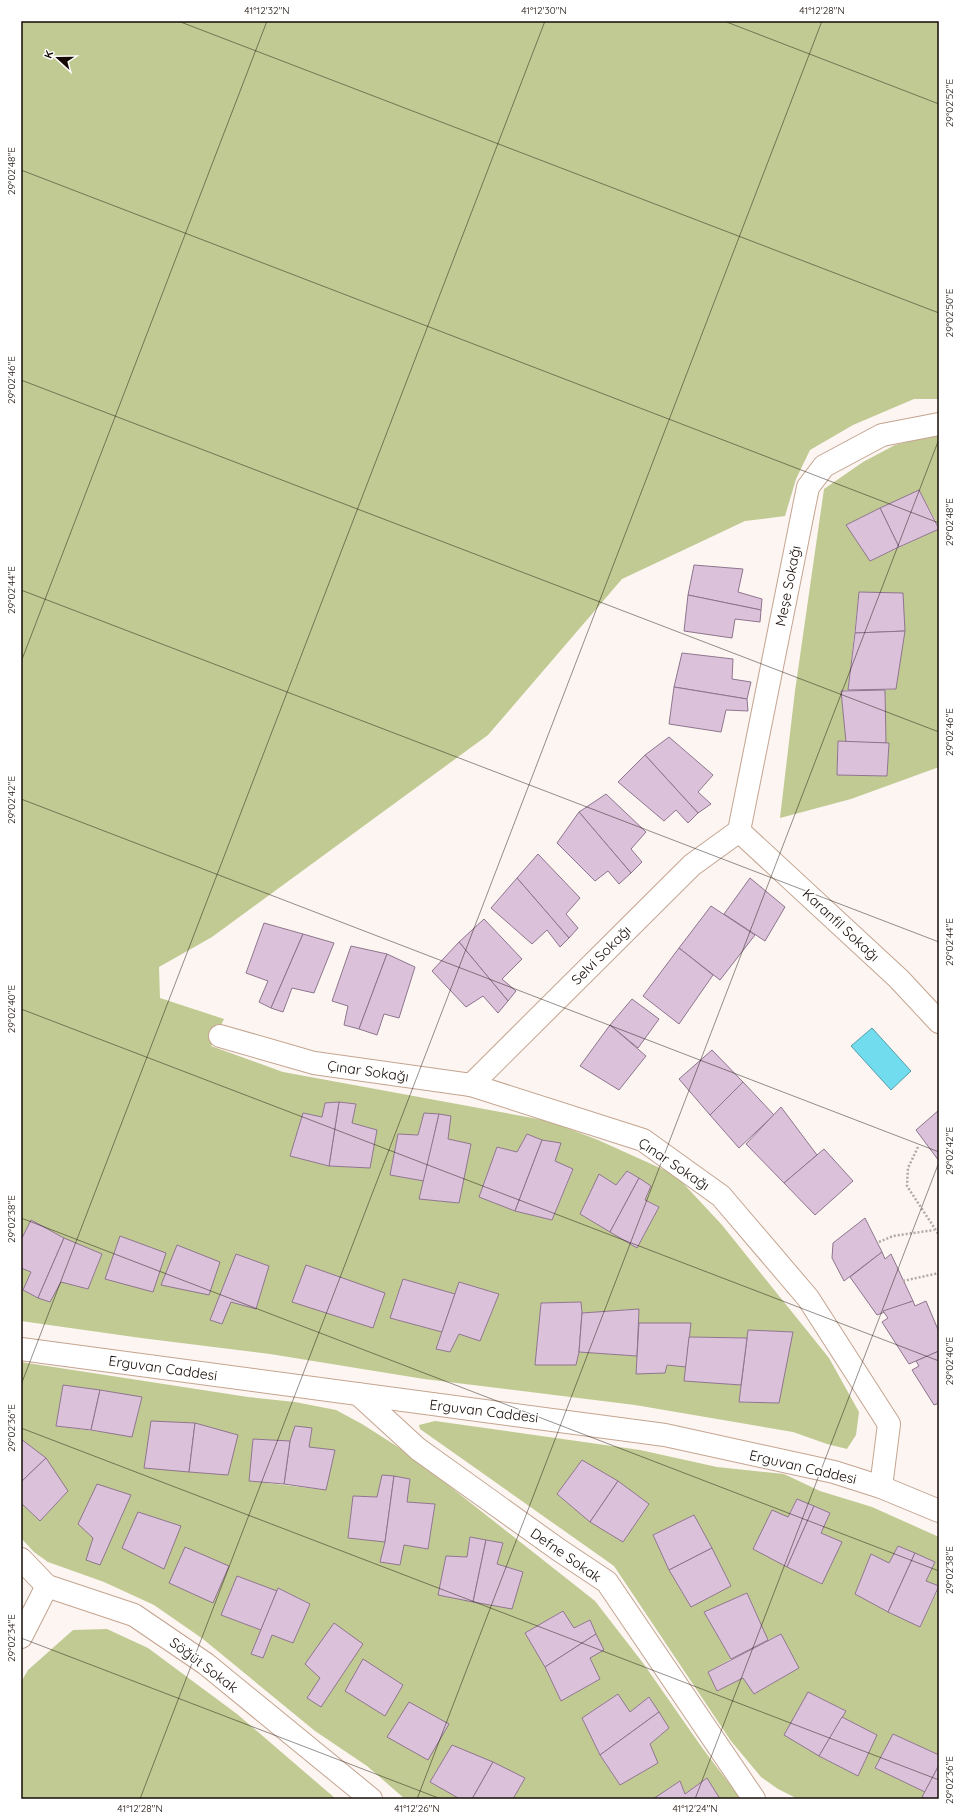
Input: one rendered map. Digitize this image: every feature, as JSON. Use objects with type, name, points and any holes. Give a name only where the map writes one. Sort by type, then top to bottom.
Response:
[{"type":"street","name":"Meşe Sokağı","points":[[739,831],[808,487],[824,466],[882,435],[939,424]]},
{"type":"street","name":"Karanfil Sokağı","points":[[739,831],[899,979],[939,1022]]},
{"type":"street","name":"Selvi Sokağı","points":[[471,1086],[692,865],[739,831]]},
{"type":"street","name":"Çınar Sokağı","points":[[220,1036],[314,1063],[471,1086],[643,1140],[721,1196],[808,1298],[889,1424],[881,1487]]},
{"type":"street","name":"Erguvan Caddesi","points":[[21,1349],[665,1435],[834,1472],[881,1487],[939,1511]]},
{"type":"street","name":"Defne Sokak","points":[[358,1394],[418,1449],[559,1550],[607,1582],[754,1799]]},
{"type":"street","name":"Söğüt Sokak","points":[[21,1560],[47,1586],[134,1615],[206,1664],[371,1799]]},
{"type":"street","points":[[21,1637],[47,1586]]},
{"type":"path","points":[[918,1147],[908,1168],[907,1186],[939,1235]]},
{"type":"path","points":[[879,1242],[893,1236],[935,1230]]},
{"type":"path","points":[[903,1281],[939,1273]]},
{"type":"green space","points":[[21,21],[939,21],[939,399],[914,399],[853,425],[810,450],[796,479],[785,516],[745,521],[622,579],[488,735],[212,937],[159,967],[160,998],[224,1019],[211,1046],[283,1072],[549,1121],[598,1140],[669,1172],[681,1181],[722,1225],[829,1358],[859,1412],[856,1435],[847,1449],[827,1444],[793,1432],[635,1405],[424,1379],[270,1354],[21,1321],[21,1268],[31,1272],[23,1290],[38,1298],[61,1282],[88,1289],[102,1254],[64,1238],[31,1220],[21,1240]],"holes":[[[339,1102],[356,1104],[352,1123],[377,1130],[370,1168],[329,1166],[290,1156],[303,1113],[322,1117],[325,1103]],[[424,1113],[450,1116],[448,1139],[471,1144],[459,1203],[420,1199],[424,1181],[390,1175],[398,1134],[418,1135]],[[527,1134],[542,1140],[555,1161],[573,1170],[552,1220],[515,1211],[479,1197],[497,1147],[517,1152]],[[628,1171],[651,1186],[645,1200],[659,1207],[637,1248],[580,1214],[599,1175],[616,1185]],[[403,1279],[455,1294],[459,1282],[499,1294],[480,1341],[459,1334],[450,1352],[436,1349],[442,1332],[390,1318]],[[580,1302],[582,1313],[639,1309],[639,1323],[690,1323],[689,1337],[747,1338],[748,1330],[792,1332],[779,1403],[739,1402],[741,1385],[685,1381],[686,1367],[667,1365],[664,1373],[637,1356],[579,1352],[576,1365],[535,1365],[541,1303]]]},
{"type":"green space","points":[[931,436],[939,436],[939,527],[919,490],[847,525],[870,561],[939,529],[939,767],[851,799],[780,818],[795,691],[824,489],[863,462],[895,445]],"holes":[[[859,592],[896,689],[885,690],[886,743],[889,743],[887,776],[837,775],[838,741],[846,742],[841,691],[848,690]]]},
{"type":"green space","points":[[21,1362],[248,1397],[295,1402],[336,1410],[362,1424],[398,1447],[595,1601],[643,1663],[703,1749],[741,1799],[720,1799],[707,1778],[685,1794],[680,1781],[653,1799],[513,1799],[525,1778],[452,1745],[430,1782],[460,1799],[405,1799],[367,1766],[315,1731],[203,1639],[154,1605],[104,1582],[48,1562],[34,1552],[21,1538],[21,1503],[40,1521],[68,1491],[21,1439]],"holes":[[[63,1385],[142,1397],[132,1436],[56,1426]],[[151,1422],[195,1423],[237,1435],[228,1475],[144,1468]],[[295,1426],[312,1429],[309,1447],[326,1490],[249,1481],[253,1439],[290,1441]],[[382,1475],[410,1479],[407,1502],[435,1504],[428,1549],[404,1545],[400,1565],[380,1562],[385,1542],[348,1538],[353,1496],[377,1497]],[[470,1537],[503,1544],[497,1564],[523,1572],[512,1608],[438,1595],[446,1556],[467,1557]],[[237,1576],[277,1591],[278,1588],[310,1604],[293,1643],[272,1635],[263,1658],[251,1654],[261,1630],[221,1615]],[[563,1611],[574,1628],[590,1620],[596,1634],[590,1658],[600,1679],[561,1701],[545,1667],[525,1633]],[[618,1694],[630,1712],[649,1697],[669,1728],[650,1744],[658,1763],[620,1785],[600,1755],[582,1718]]]},
{"type":"green space","points":[[435,1421],[640,1450],[717,1467],[784,1474],[820,1491],[872,1507],[939,1537],[939,1586],[926,1581],[935,1562],[898,1546],[889,1563],[871,1554],[855,1594],[920,1627],[939,1588],[939,1755],[893,1734],[875,1768],[925,1792],[926,1799],[798,1799],[778,1789],[761,1777],[731,1741],[614,1566],[420,1429],[419,1425]],"holes":[[[582,1460],[649,1504],[623,1542],[590,1522],[557,1494]],[[797,1499],[830,1513],[821,1533],[842,1542],[821,1584],[753,1549],[772,1511],[788,1517]],[[694,1515],[731,1586],[691,1607],[669,1570],[653,1535]],[[747,1593],[768,1640],[781,1634],[799,1668],[754,1694],[743,1678],[717,1691],[708,1672],[731,1659],[704,1612]],[[808,1693],[846,1711],[842,1717],[877,1735],[858,1776],[819,1756]]]},
{"type":"green space","points":[[107,1629],[148,1648],[237,1714],[336,1799],[21,1799],[21,1682],[28,1670],[73,1630]]},
{"type":"water","points":[[872,1028],[911,1071],[891,1090],[851,1046]]},
{"type":"building","points":[[919,490],[939,529],[899,547],[880,508]]},
{"type":"building","points":[[880,508],[899,547],[870,561],[846,525]]},
{"type":"building","points":[[694,565],[743,569],[738,592],[762,599],[761,610],[688,595]]},
{"type":"building","points":[[859,592],[903,593],[905,631],[855,633]]},
{"type":"building","points":[[688,595],[761,610],[760,622],[735,619],[732,638],[684,631]]},
{"type":"building","points":[[905,631],[896,689],[848,690],[855,633]]},
{"type":"building","points":[[682,653],[733,659],[732,679],[751,682],[747,699],[674,687]]},
{"type":"building","points":[[674,687],[747,699],[748,711],[726,710],[721,732],[669,724]]},
{"type":"building","points":[[885,690],[886,743],[846,742],[841,691]]},
{"type":"building","points":[[669,737],[713,775],[698,792],[711,804],[698,813],[645,755]]},
{"type":"building","points":[[838,741],[889,743],[887,776],[837,775]]},
{"type":"building","points":[[645,755],[698,813],[688,823],[676,810],[664,821],[618,782]]},
{"type":"building","points":[[606,794],[646,832],[631,849],[642,862],[631,873],[579,812]]},
{"type":"building","points":[[579,812],[631,873],[619,884],[608,871],[595,881],[557,843]]},
{"type":"building","points":[[538,854],[580,898],[566,914],[578,928],[569,938],[517,878]]},
{"type":"building","points":[[517,878],[569,938],[560,947],[547,930],[532,944],[491,908]]},
{"type":"building","points":[[750,878],[785,907],[765,941],[724,914]]},
{"type":"building","points":[[711,906],[755,935],[720,980],[679,948]]},
{"type":"building","points":[[484,919],[522,959],[502,979],[516,991],[508,1001],[459,942]]},
{"type":"building","points":[[264,923],[303,934],[271,1008],[259,1002],[268,981],[246,973]]},
{"type":"building","points":[[303,934],[334,943],[314,993],[292,988],[283,1012],[271,1008]]},
{"type":"building","points":[[459,942],[508,1001],[498,1013],[483,996],[466,1007],[432,971]]},
{"type":"building","points":[[351,946],[387,954],[359,1029],[344,1025],[348,1006],[332,1001]]},
{"type":"building","points":[[679,948],[713,975],[679,1024],[643,996]]},
{"type":"building","points":[[387,954],[415,967],[399,1018],[384,1014],[377,1035],[359,1029]]},
{"type":"building","points":[[632,999],[659,1019],[638,1048],[610,1025]]},
{"type":"building","points":[[610,1025],[646,1056],[619,1090],[580,1066]]},
{"type":"building","points":[[712,1050],[743,1082],[710,1115],[679,1079]]},
{"type":"building","points":[[743,1082],[774,1115],[739,1148],[710,1115]]},
{"type":"building","points":[[339,1102],[356,1104],[352,1123],[377,1130],[370,1168],[329,1166]]},
{"type":"building","points":[[339,1102],[329,1166],[290,1156],[303,1113],[322,1117],[325,1103]]},
{"type":"building","points":[[781,1107],[817,1155],[784,1183],[746,1144]]},
{"type":"building","points":[[939,1110],[939,1161],[916,1130]]},
{"type":"building","points":[[424,1113],[439,1114],[424,1181],[390,1175],[398,1134],[418,1135]]},
{"type":"building","points":[[439,1114],[451,1116],[448,1139],[471,1144],[459,1203],[419,1199]]},
{"type":"building","points":[[527,1134],[542,1140],[515,1211],[479,1197],[497,1147],[517,1152]]},
{"type":"building","points":[[542,1140],[561,1143],[555,1161],[573,1169],[552,1220],[515,1211]]},
{"type":"building","points":[[824,1149],[853,1181],[815,1215],[784,1183]]},
{"type":"building","points":[[627,1171],[639,1178],[610,1232],[580,1214],[599,1174],[616,1185]]},
{"type":"building","points":[[639,1178],[651,1186],[645,1200],[659,1207],[637,1248],[610,1232]]},
{"type":"building","points":[[865,1218],[882,1252],[844,1281],[832,1258],[833,1243]]},
{"type":"building","points":[[31,1220],[64,1238],[38,1298],[23,1290],[31,1272],[21,1268],[21,1240]]},
{"type":"building","points":[[120,1236],[166,1253],[153,1292],[105,1279]]},
{"type":"building","points":[[64,1238],[102,1254],[88,1289],[61,1282],[50,1302],[38,1298]]},
{"type":"building","points":[[177,1245],[220,1262],[209,1295],[161,1285]]},
{"type":"building","points":[[882,1252],[885,1259],[891,1254],[913,1301],[877,1315],[850,1277]]},
{"type":"building","points":[[236,1254],[269,1266],[256,1309],[231,1302],[222,1324],[210,1320]]},
{"type":"building","points":[[306,1265],[385,1293],[373,1328],[292,1302]]},
{"type":"building","points":[[403,1279],[455,1294],[442,1332],[390,1318]]},
{"type":"building","points":[[459,1282],[499,1294],[480,1341],[459,1334],[450,1352],[436,1349]]},
{"type":"building","points":[[913,1301],[915,1306],[926,1301],[939,1332],[939,1351],[909,1364],[882,1322],[888,1318],[883,1311]]},
{"type":"building","points":[[581,1302],[582,1313],[579,1352],[576,1365],[535,1365],[541,1303]]},
{"type":"building","points":[[639,1309],[637,1356],[579,1352],[582,1313]]},
{"type":"building","points":[[639,1323],[691,1323],[686,1367],[667,1365],[665,1373],[636,1374]]},
{"type":"building","points":[[748,1330],[793,1332],[779,1403],[739,1402]]},
{"type":"building","points":[[689,1337],[747,1338],[741,1385],[684,1381]]},
{"type":"building","points":[[939,1351],[939,1403],[934,1405],[912,1370],[919,1366],[916,1361]]},
{"type":"building","points":[[63,1385],[100,1390],[91,1430],[56,1426]]},
{"type":"building","points":[[100,1390],[142,1397],[132,1437],[91,1430]]},
{"type":"building","points":[[151,1421],[195,1423],[189,1472],[144,1468]]},
{"type":"building","points":[[195,1423],[238,1435],[228,1475],[189,1472]]},
{"type":"building","points":[[295,1426],[312,1428],[309,1447],[335,1450],[326,1490],[284,1484],[290,1441]]},
{"type":"building","points":[[21,1439],[46,1458],[21,1482]]},
{"type":"building","points":[[253,1439],[290,1441],[284,1484],[249,1481]]},
{"type":"building","points":[[46,1458],[68,1491],[40,1521],[21,1503],[21,1482]]},
{"type":"building","points":[[582,1460],[618,1481],[590,1522],[557,1494]]},
{"type":"building","points":[[382,1475],[394,1476],[385,1542],[348,1538],[353,1496],[377,1497]]},
{"type":"building","points":[[394,1476],[410,1479],[407,1502],[435,1504],[428,1549],[404,1545],[400,1565],[380,1562],[385,1542]]},
{"type":"building","points":[[618,1481],[649,1504],[623,1542],[590,1522]]},
{"type":"building","points":[[97,1484],[131,1495],[100,1565],[86,1560],[93,1538],[78,1524]]},
{"type":"building","points":[[797,1499],[814,1506],[787,1567],[753,1549],[772,1510],[788,1517]]},
{"type":"building","points":[[814,1506],[830,1513],[821,1533],[842,1542],[822,1584],[787,1567]]},
{"type":"building","points":[[138,1512],[181,1526],[164,1569],[122,1548]]},
{"type":"building","points":[[694,1515],[712,1548],[669,1570],[653,1535]]},
{"type":"building","points":[[470,1537],[486,1540],[473,1602],[438,1595],[446,1556],[467,1557]]},
{"type":"building","points":[[486,1540],[503,1543],[497,1564],[523,1572],[512,1609],[473,1602]]},
{"type":"building","points":[[898,1546],[915,1553],[888,1612],[855,1594],[871,1554],[889,1563]]},
{"type":"building","points":[[185,1547],[229,1566],[213,1603],[169,1583]]},
{"type":"building","points":[[712,1548],[731,1586],[691,1607],[669,1570]]},
{"type":"building","points":[[915,1553],[935,1562],[926,1581],[939,1586],[920,1627],[888,1612]]},
{"type":"building","points":[[237,1576],[277,1591],[261,1630],[221,1615]]},
{"type":"building","points":[[278,1588],[310,1604],[293,1643],[272,1635],[263,1658],[251,1654]]},
{"type":"building","points":[[747,1593],[768,1640],[731,1659],[704,1612]]},
{"type":"building","points":[[563,1611],[574,1628],[590,1620],[596,1634],[545,1667],[525,1633]]},
{"type":"building","points":[[334,1623],[363,1644],[321,1707],[307,1698],[320,1678],[305,1664]]},
{"type":"building","points":[[596,1634],[604,1650],[590,1658],[600,1679],[561,1701],[545,1667]]},
{"type":"building","points":[[781,1634],[799,1668],[754,1694],[743,1678],[717,1691],[708,1672]]},
{"type":"building","points":[[363,1659],[403,1685],[385,1716],[345,1691]]},
{"type":"building","points":[[808,1692],[846,1711],[819,1756],[784,1735]]},
{"type":"building","points":[[618,1694],[630,1712],[649,1697],[659,1712],[600,1755],[582,1718]]},
{"type":"building","points":[[409,1702],[449,1724],[428,1760],[387,1737]]},
{"type":"building","points":[[659,1712],[669,1728],[650,1744],[658,1763],[620,1785],[600,1755]]},
{"type":"building","points":[[842,1717],[877,1735],[858,1776],[819,1756]]},
{"type":"building","points":[[893,1734],[939,1755],[939,1765],[925,1792],[875,1768]]},
{"type":"building","points":[[452,1745],[493,1762],[472,1799],[460,1799],[430,1782]]},
{"type":"building","points":[[493,1762],[525,1778],[513,1799],[472,1799]]},
{"type":"building","points":[[939,1765],[939,1799],[926,1799],[922,1797]]},
{"type":"building","points":[[707,1778],[720,1799],[653,1799],[680,1781],[685,1794]]}]
